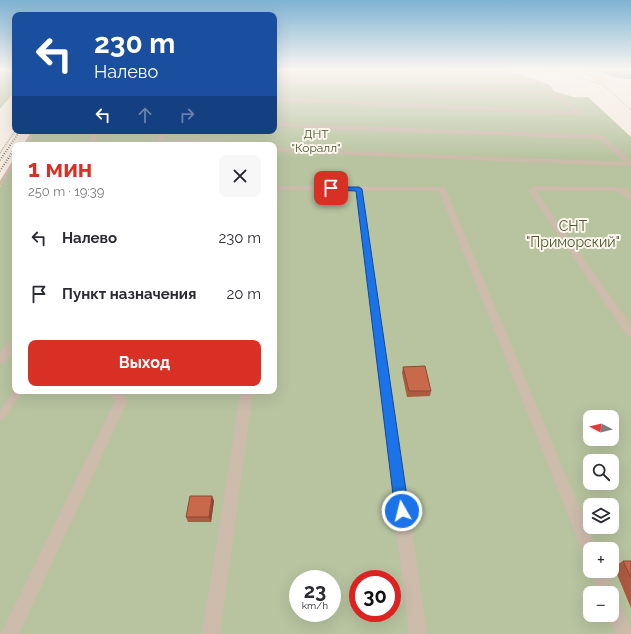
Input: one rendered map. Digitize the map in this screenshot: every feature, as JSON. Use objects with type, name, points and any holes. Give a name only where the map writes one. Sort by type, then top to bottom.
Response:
[{"type":"street","points":[[277,99],[580,113],[560,99]]},
{"type":"street","points":[[277,123],[296,126],[595,137],[603,138],[629,163],[609,164],[277,150]]},
{"type":"street","points":[[176,142],[199,142]]},
{"type":"street","points":[[277,188],[442,189],[587,542]]},
{"type":"street","points":[[631,199],[623,191],[616,189],[535,188],[532,190],[631,333]]},
{"type":"street","points":[[359,189],[418,634]]},
{"type":"street","points":[[0,360],[12,346]]},
{"type":"street","points":[[10,634],[122,400],[116,394]]},
{"type":"street","points":[[211,634],[247,394]]},
{"type":"street","points":[[619,622],[624,634]]},
{"type":"lane","points":[[0,185],[12,166]]},
{"type":"lane","points":[[0,417],[16,394]]},
{"type":"path","points":[[616,99],[631,110]]},
{"type":"path","points":[[0,154],[13,134]]},
{"type":"green space","points":[[0,99],[9,99],[0,109]]},
{"type":"green space","points":[[277,99],[590,99],[631,137],[631,634],[0,634],[0,187],[12,168],[12,394],[277,394],[277,142],[28,142],[33,134],[277,134]]},
{"type":"building","points":[[425,366],[431,391],[409,391],[403,367]]},
{"type":"building","points":[[190,496],[212,496],[209,517],[186,517]]},
{"type":"building","points":[[623,561],[631,561],[631,578]]},
{"type":"railway","points":[[12,142],[18,134]]},
{"type":"railway","points":[[0,160],[12,143]]},
{"type":"railway","points":[[0,171],[12,153]]},
{"type":"route","points":[[331,188],[359,189],[402,511]]},
{"type":"park label","name":"ДНТ \"Коралл\"","points":[[316,141]]},
{"type":"park label","name":"СНТ \"Приморский\"","points":[[573,234]]}]
